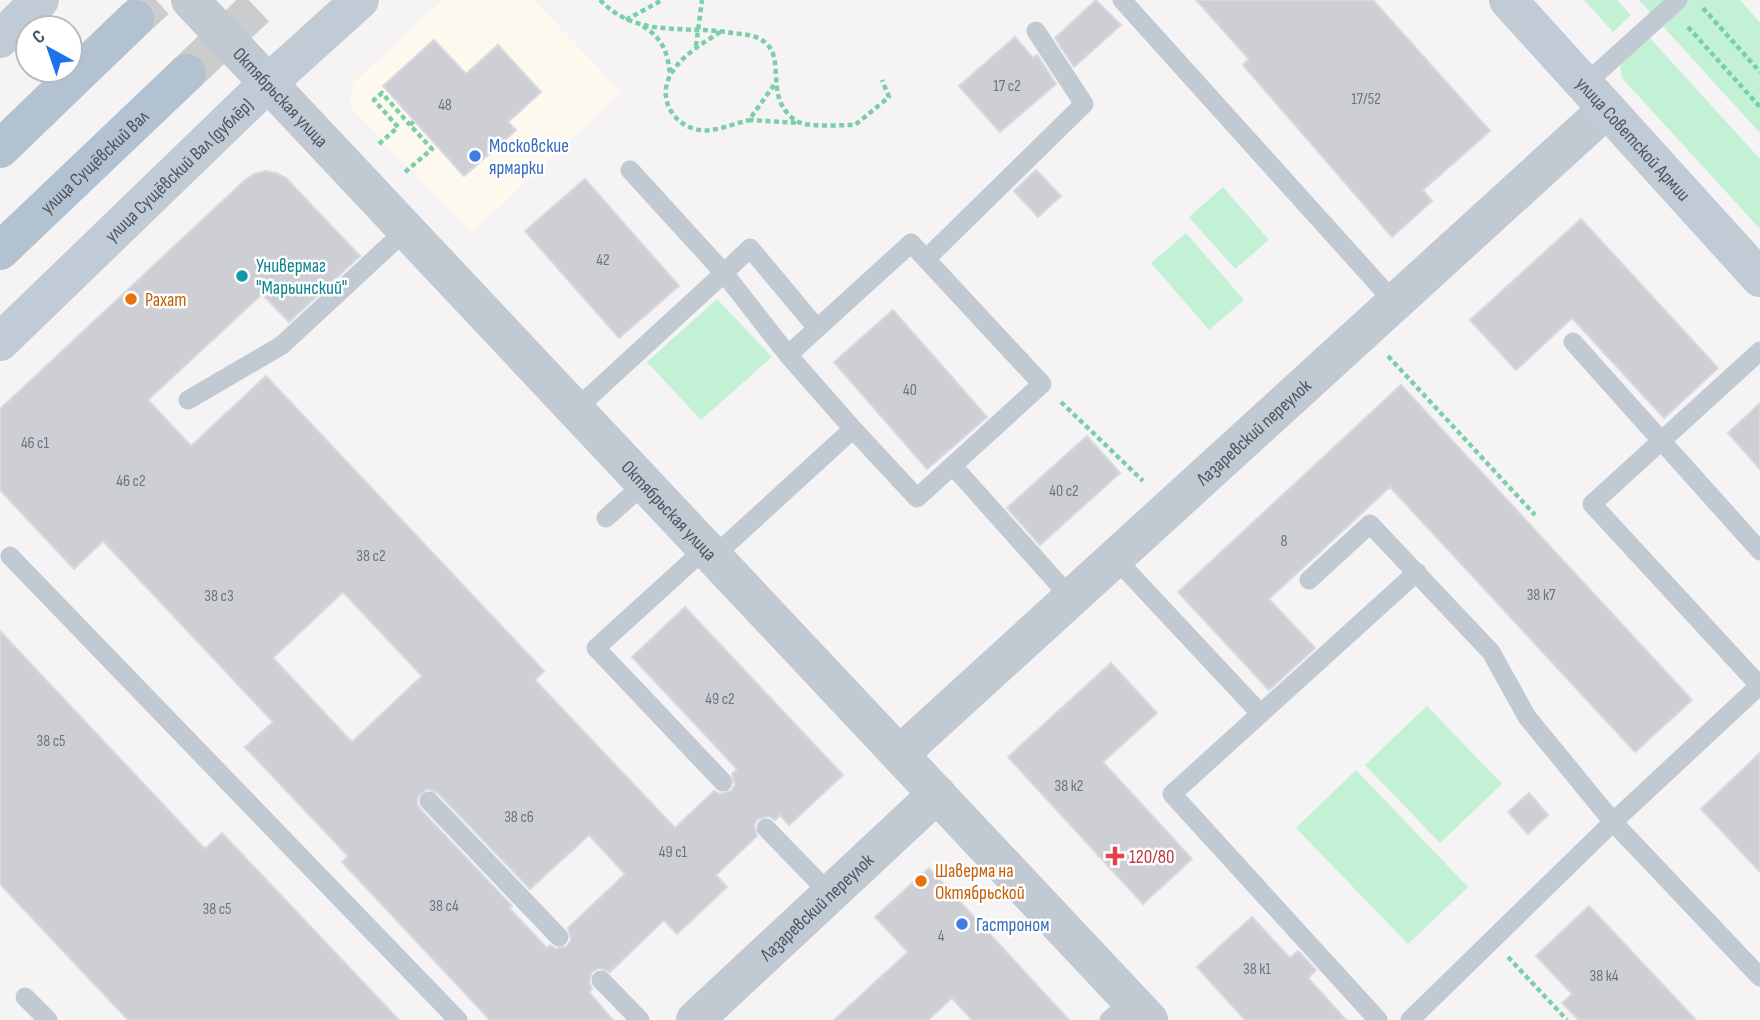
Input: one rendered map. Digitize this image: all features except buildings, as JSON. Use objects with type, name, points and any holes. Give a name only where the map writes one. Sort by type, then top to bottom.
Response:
[{"type":"main road","points":[[0,39],[40,0]]},
{"type":"main road","name":"улица Сущёвский Вал (дублёр)","points":[[0,342],[267,84],[360,0]]},
{"type":"main road","name":"улица Советской Армии","points":[[1508,0],[1760,278]]},
{"type":"main road","points":[[0,149],[135,19]]},
{"type":"main road","name":"улица Сущёвский Вал","points":[[0,251],[187,74]]},
{"type":"street","name":"Октябрьская улица","points":[[190,0],[900,754],[1130,1014]]},
{"type":"street","name":"Лазаревский переулок","points":[[900,754],[1395,303],[1595,97]]},
{"type":"street","name":"Лазаревский переулок","points":[[695,1020],[937,794]]},
{"type":"lane","points":[[1122,0],[1395,303]]},
{"type":"lane","points":[[1595,97],[1674,4]]},
{"type":"lane","points":[[926,259],[1084,104],[1036,31]]},
{"type":"lane","points":[[630,170],[723,273],[788,355],[917,498],[1042,384],[911,243],[788,355]]},
{"type":"lane","points":[[188,400],[282,345],[406,230]]},
{"type":"lane","points":[[575,410],[750,248],[816,327]]},
{"type":"lane","points":[[1573,342],[1760,551]]},
{"type":"lane","points":[[1410,1020],[1613,822],[1760,685],[1592,505],[1760,351]]},
{"type":"lane","points":[[723,782],[596,648],[853,429]]},
{"type":"lane","points":[[953,466],[1071,598]]},
{"type":"lane","points":[[606,518],[645,482]]},
{"type":"lane","points":[[1309,580],[1370,524],[1491,652],[1527,717],[1613,822],[1760,977]]},
{"type":"lane","points":[[10,556],[458,1020]]},
{"type":"lane","points":[[1115,558],[1260,713]]},
{"type":"lane","points":[[1378,1020],[1171,794],[1417,572]]},
{"type":"lane","points":[[429,801],[559,937]]},
{"type":"lane","points":[[766,828],[830,894]]},
{"type":"lane","points":[[601,980],[640,1020]]},
{"type":"lane","points":[[25,997],[48,1020]]},
{"type":"path","points":[[600,0],[625,20],[643,26],[699,29],[758,38],[774,52],[778,101],[790,117],[801,123]]},
{"type":"path","points":[[625,20],[662,0]]},
{"type":"path","points":[[696,47],[702,0]]},
{"type":"path","points":[[1696,0],[1760,72]]},
{"type":"path","points":[[1674,4],[1760,107]]},
{"type":"path","points":[[643,26],[660,40],[667,51],[670,74],[665,92],[669,111],[679,123],[692,128],[710,131],[749,120],[855,125],[888,97],[882,80]]},
{"type":"path","points":[[670,74],[696,47],[721,32]]},
{"type":"path","points":[[749,120],[775,84]]},
{"type":"path","points":[[379,144],[398,128],[374,100],[382,93],[412,123],[432,149],[405,172]]},
{"type":"path","points":[[1388,355],[1535,515]]},
{"type":"path","points":[[1042,384],[1143,481]]},
{"type":"path","points":[[1492,940],[1567,1020]]},
{"type":"shaded area","name":"Московские ярмарки","points":[[443,0],[534,0],[621,92],[472,233],[350,107],[353,83]]},
{"type":"green space","points":[[1584,0],[1617,0],[1631,15],[1613,32]]},
{"type":"green space","points":[[1639,0],[1740,0],[1760,23],[1760,133]]},
{"type":"green space","points":[[1649,37],[1760,159],[1760,229],[1622,78],[1620,66]]},
{"type":"green space","points":[[1223,187],[1269,240],[1235,269],[1189,217]]},
{"type":"green space","points":[[1186,233],[1244,300],[1209,330],[1151,263]]},
{"type":"green space","points":[[717,299],[772,357],[701,420],[647,362]]},
{"type":"green space","points":[[1427,706],[1502,784],[1440,843],[1365,765]]},
{"type":"green space","points":[[1356,770],[1468,887],[1408,944],[1296,828]]},
{"type":"tunnel","points":[[135,19],[156,0]]},
{"type":"tunnel","points":[[187,73],[264,0]]},
{"type":"place","name":"Московские ярмарки","points":[[475,156]]},
{"type":"place","name":"Универмаг \"Марьинский\"","points":[[242,276]]},
{"type":"place","name":"Рахат","points":[[131,299]]},
{"type":"place","name":"120/80","points":[[1115,856]]},
{"type":"place","name":"Шаверма на Октябрьской","points":[[921,881]]},
{"type":"place","name":"Гастроном","points":[[962,924]]}]
